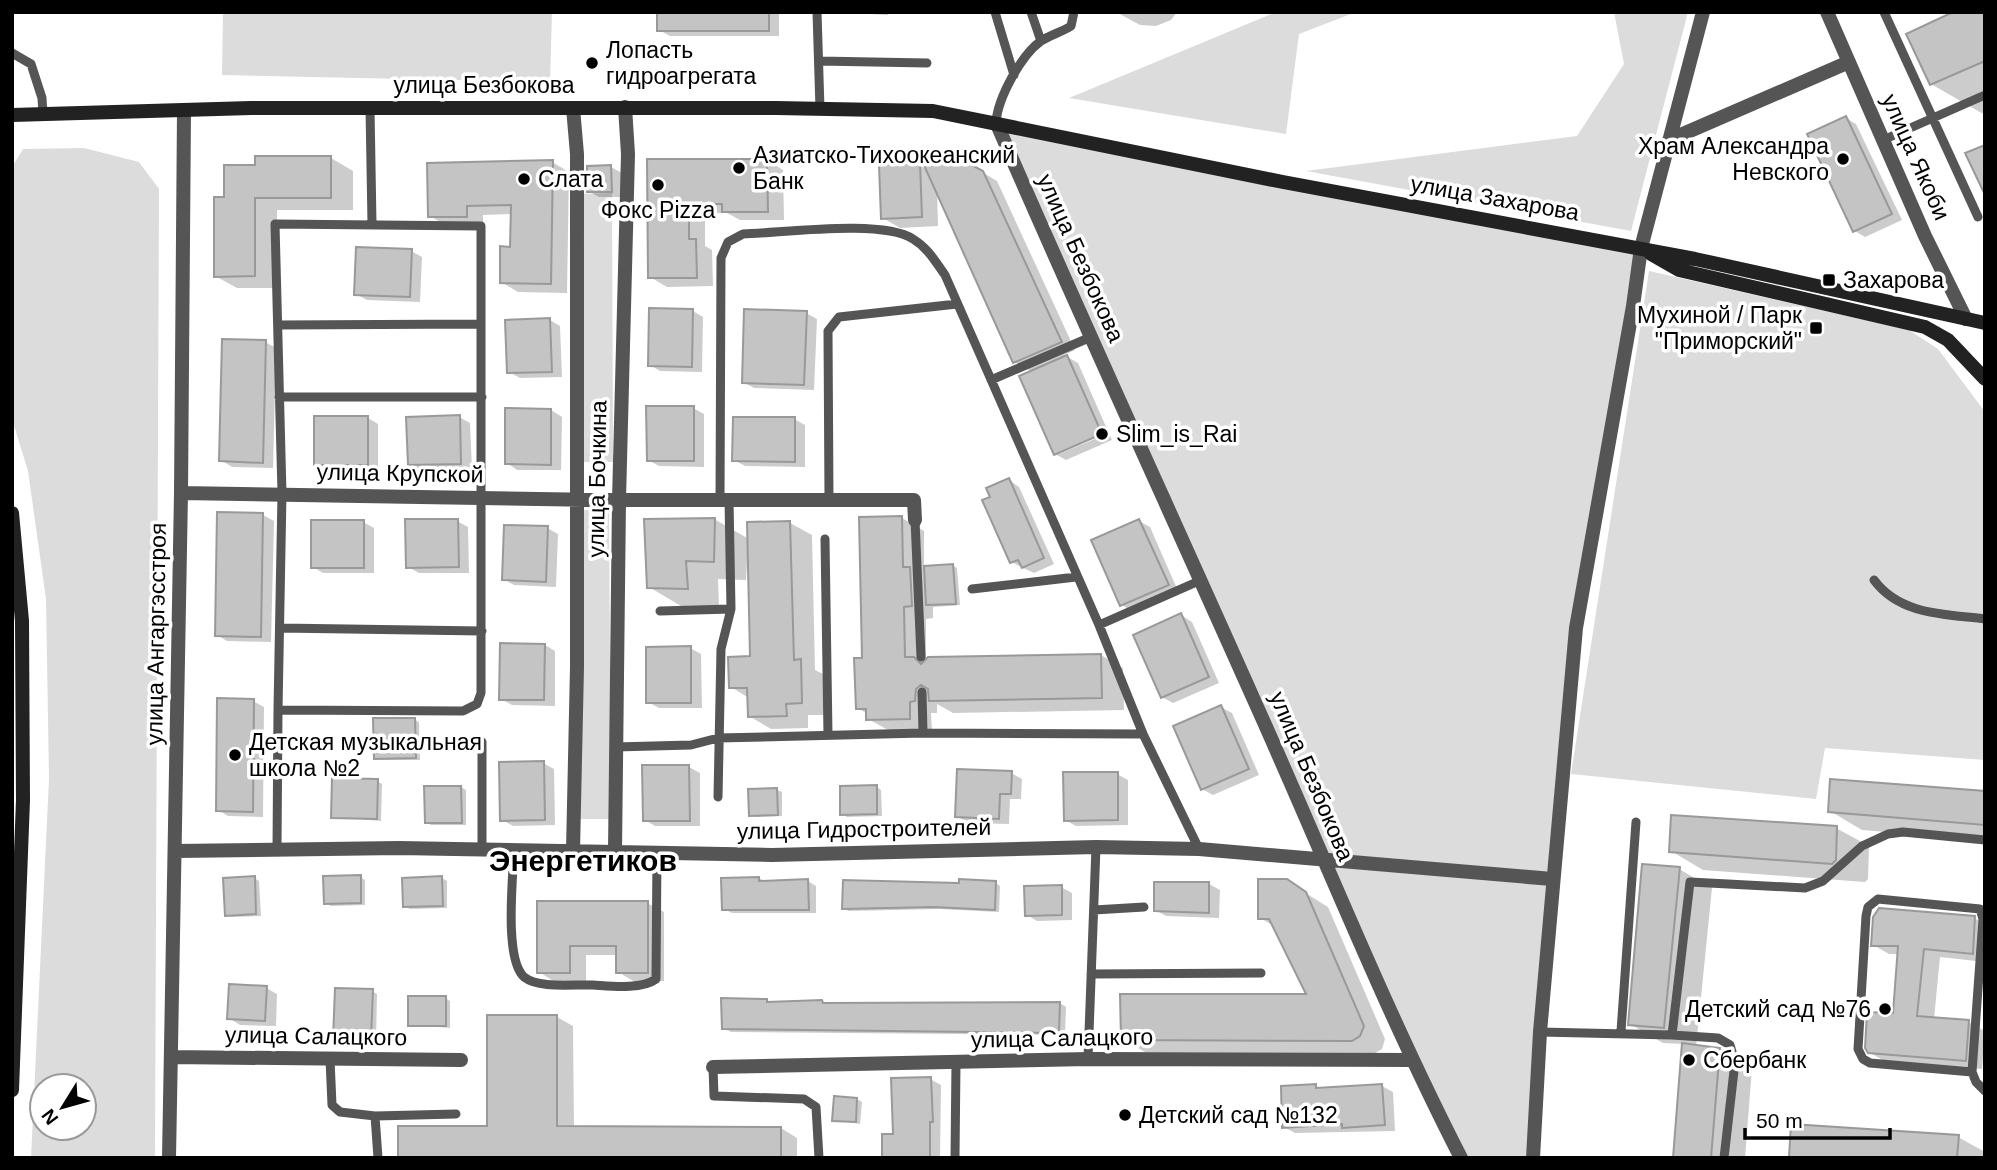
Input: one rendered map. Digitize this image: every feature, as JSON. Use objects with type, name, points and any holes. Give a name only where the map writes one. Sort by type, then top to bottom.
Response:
[{"type":"main road","name":"улица Безбокова","points":[[15,117],[184,110],[625,107],[933,111],[996,122]]},
{"type":"main road","name":"улица Захарова","points":[[996,122],[1283,182],[1641,248],[1985,323]]},
{"type":"main road","points":[[1641,248],[1679,270],[1925,327],[1948,340],[1985,379]]},
{"type":"main road","points":[[12,513],[22,621],[23,800],[12,1090]]},
{"type":"street","points":[[1533,1158],[1552,879],[1576,628],[1641,248],[1703,12]]},
{"type":"street","name":"улица Якоби","points":[[1829,13],[1883,140],[1966,319]]},
{"type":"street","points":[[1670,140],[1849,62]]},
{"type":"street","name":"улица Бочкина","points":[[615,852],[619,500],[628,154],[625,107]]},
{"type":"street","name":"улица Бочкина","points":[[573,108],[577,154],[573,851]]},
{"type":"street","name":"улица Ангаргэсстроя","points":[[169,1158],[181,493],[184,110]]},
{"type":"street","name":"улица Безбокова","points":[[996,122],[1411,1060],[1461,1158]]},
{"type":"street","name":"улица Крупской","points":[[181,493],[619,500],[914,500],[915,520]]},
{"type":"street","name":"улица Гидростроителей","points":[[175,851],[514,850],[772,855],[1096,847],[1199,849],[1552,879]]},
{"type":"street","name":"улица Салацкого","points":[[171,1056],[461,1060]]},
{"type":"street","name":"улица Салацкого","points":[[713,1067],[1088,1059],[1411,1060]]},
{"type":"lane","points":[[817,12],[820,108]]},
{"type":"lane","points":[[995,12],[1014,75]]},
{"type":"lane","points":[[1031,12],[1041,41]]},
{"type":"lane","points":[[996,122],[998,106],[1014,75],[1041,41],[1071,26],[1074,12]]},
{"type":"lane","points":[[1884,12],[1978,217]]},
{"type":"lane","points":[[12,53],[31,64],[42,98],[43,115]]},
{"type":"lane","points":[[819,61],[927,63]]},
{"type":"lane","points":[[1883,140],[1985,95]]},
{"type":"lane","points":[[370,108],[372,224]]},
{"type":"lane","points":[[277,849],[278,710],[282,493],[275,223],[481,226],[482,631],[481,693],[477,704],[463,711],[278,710]]},
{"type":"lane","points":[[718,797],[721,649],[731,609],[724,500],[721,258],[728,242],[743,234],[879,229],[911,237],[927,249],[945,275],[1099,625],[1143,734],[1199,849]]},
{"type":"lane","points":[[829,500],[828,331],[839,317],[957,304]]},
{"type":"lane","points":[[278,325],[481,324]]},
{"type":"lane","points":[[991,380],[1091,337]]},
{"type":"lane","points":[[279,397],[482,397]]},
{"type":"lane","points":[[915,520],[921,657]]},
{"type":"lane","points":[[825,539],[828,735]]},
{"type":"lane","points":[[972,589],[1076,577]]},
{"type":"lane","points":[[1874,580],[1890,598],[1921,611],[1985,619]]},
{"type":"lane","points":[[1099,625],[1199,581]]},
{"type":"lane","points":[[660,611],[731,609]]},
{"type":"lane","points":[[280,628],[482,631]]},
{"type":"lane","points":[[922,692],[923,733]]},
{"type":"lane","points":[[615,747],[691,745],[718,738],[828,735],[1143,734]]},
{"type":"lane","points":[[482,742],[482,850]]},
{"type":"lane","points":[[1621,1031],[1636,822]]},
{"type":"lane","points":[[1672,1035],[1690,883],[1805,888],[1823,881],[1861,846],[1888,834],[1903,832],[1985,840]]},
{"type":"lane","points":[[1088,1059],[1096,847]]},
{"type":"lane","points":[[514,850],[512,937],[514,960],[524,976],[540,983],[614,986],[650,983],[656,979],[657,853]]},
{"type":"lane","points":[[1972,1072],[1870,1063],[1863,1059],[1858,1049],[1866,916],[1868,907],[1878,899],[1980,909],[1983,919],[1972,1072],[1976,1082],[1985,1091]]},
{"type":"lane","points":[[1094,910],[1144,907]]},
{"type":"lane","points":[[1091,974],[1261,973]]},
{"type":"lane","points":[[1540,1032],[1621,1031],[1718,1038],[1730,1045],[1735,1062],[1724,1158]]},
{"type":"lane","points":[[330,1059],[332,1105],[340,1112],[375,1116],[456,1114]]},
{"type":"lane","points":[[955,1158],[956,1062]]},
{"type":"lane","points":[[713,1067],[714,1096],[804,1098],[816,1107],[819,1158]]},
{"type":"lane","points":[[375,1116],[378,1158]]},
{"type":"shaded area","points":[[223,12],[552,12],[550,82],[222,75]]},
{"type":"shaded area","points":[[1276,12],[1356,12],[1299,34],[1286,134],[1069,98]]},
{"type":"shaded area","points":[[1614,12],[1688,12],[1631,231],[1306,171],[1577,136],[1624,64]]},
{"type":"shaded area","points":[[996,122],[1641,248],[1576,628],[1533,1158],[1461,1158]]},
{"type":"shaded area","points":[[84,148],[139,162],[159,189],[155,1158],[31,1158],[32,1142],[98,1142],[98,1072],[35,1072],[49,779],[46,599],[28,471],[12,419],[12,167],[23,149]]},
{"type":"shaded area","points":[[612,193],[613,462],[581,462],[579,194]]},
{"type":"shaded area","points":[[1649,271],[1909,330],[1938,349],[1985,412],[1985,760],[1825,748],[1816,799],[1571,774]]},
{"type":"shaded area","points":[[576,510],[609,510],[611,819],[578,819]]},
{"type":"building","points":[[657,12],[769,12],[769,31],[657,31]]},
{"type":"building","points":[[1953,12],[1985,12],[1985,61],[1930,85],[1906,34]]},
{"type":"building","name":"Храм Александра Невского","points":[[1846,116],[1892,214],[1853,232],[1807,134]]},
{"type":"building","points":[[1985,145],[1985,195],[1965,153]]},
{"type":"building","points":[[255,156],[331,156],[331,198],[255,198],[255,276],[214,277],[214,197],[224,197],[224,165],[255,165]]},
{"type":"building","points":[[647,159],[767,159],[768,212],[722,212],[722,204],[689,204],[689,239],[696,239],[697,278],[648,278]]},
{"type":"building","points":[[553,160],[551,284],[500,283],[500,246],[510,247],[511,205],[467,206],[467,217],[428,217],[427,163]]},
{"type":"building","points":[[964,161],[983,171],[1062,342],[1013,363],[923,163]]},
{"type":"building","points":[[920,163],[922,217],[881,219],[879,165]]},
{"type":"building","points":[[611,165],[612,192],[587,192],[587,166]]},
{"type":"building","points":[[356,247],[412,249],[410,297],[354,295]]},
{"type":"building","points":[[649,308],[693,309],[692,367],[648,366]]},
{"type":"building","points":[[744,309],[807,311],[804,385],[742,383]]},
{"type":"building","points":[[550,318],[552,372],[507,373],[505,320]]},
{"type":"building","points":[[222,339],[266,340],[263,463],[219,461]]},
{"type":"building","points":[[1067,355],[1102,434],[1054,455],[1019,376]]},
{"type":"building","points":[[646,406],[694,406],[694,461],[647,461]]},
{"type":"building","points":[[505,408],[551,409],[551,465],[505,464]]},
{"type":"building","points":[[460,415],[461,464],[408,465],[406,417]]},
{"type":"building","points":[[314,416],[368,416],[368,465],[314,465]]},
{"type":"building","points":[[733,417],[795,417],[795,462],[732,461]]},
{"type":"building","points":[[1009,478],[1044,558],[1022,568],[1018,560],[1010,563],[982,500],[990,497],[986,488]]},
{"type":"building","points":[[217,512],[263,513],[261,637],[215,636]]},
{"type":"building","points":[[902,516],[903,567],[910,567],[912,606],[904,607],[905,657],[914,657],[921,664],[928,657],[1101,654],[1102,698],[929,701],[928,689],[921,685],[916,689],[915,701],[910,702],[910,719],[866,720],[866,709],[856,709],[854,658],[862,658],[859,517]]},
{"type":"building","points":[[715,518],[714,562],[686,561],[688,589],[647,588],[644,519]]},
{"type":"building","points":[[405,519],[458,519],[459,567],[406,568]]},
{"type":"building","points":[[1139,519],[1169,585],[1120,606],[1091,540]]},
{"type":"building","points":[[311,520],[364,520],[364,568],[311,568]]},
{"type":"building","points":[[790,521],[794,660],[801,659],[802,703],[786,704],[787,716],[748,717],[747,688],[729,688],[728,657],[750,656],[747,522]]},
{"type":"building","points":[[504,525],[548,526],[546,582],[502,580]]},
{"type":"building","points":[[953,564],[956,604],[926,605],[924,566]]},
{"type":"building","points":[[1181,613],[1209,677],[1161,698],[1133,635]]},
{"type":"building","points":[[500,643],[545,644],[544,700],[499,700]]},
{"type":"building","points":[[691,646],[691,703],[646,703],[646,647]]},
{"type":"building","name":"Детская музыкальная школа №2","points":[[217,698],[254,699],[253,812],[216,811]]},
{"type":"building","points":[[1221,705],[1249,769],[1201,790],[1173,726]]},
{"type":"building","points":[[373,718],[415,718],[416,758],[374,759]]},
{"type":"building","points":[[544,761],[545,820],[500,821],[499,762]]},
{"type":"building","points":[[642,765],[689,765],[690,821],[643,821]]},
{"type":"building","points":[[957,769],[1012,771],[1011,794],[1000,794],[999,819],[955,817]]},
{"type":"building","points":[[1063,772],[1118,772],[1118,820],[1064,821]]},
{"type":"building","points":[[332,778],[378,779],[377,819],[331,818]]},
{"type":"building","points":[[1830,779],[1985,791],[1985,825],[1828,812]]},
{"type":"building","points":[[877,785],[877,814],[840,815],[840,786]]},
{"type":"building","points":[[424,786],[461,786],[462,823],[425,823]]},
{"type":"building","points":[[777,788],[778,815],[749,816],[748,789]]},
{"type":"building","points":[[1671,815],[1837,826],[1836,860],[1832,864],[1669,852]]},
{"type":"building","points":[[1642,864],[1680,867],[1664,1028],[1628,1025]]},
{"type":"building","points":[[361,875],[361,903],[324,904],[323,876]]},
{"type":"building","points":[[255,876],[256,914],[225,916],[223,878]]},
{"type":"building","points":[[442,876],[443,906],[403,907],[402,878]]},
{"type":"building","points":[[759,877],[759,881],[808,879],[809,910],[722,910],[721,878]]},
{"type":"building","points":[[959,879],[996,881],[995,910],[933,907],[842,909],[843,880],[959,883]]},
{"type":"building","points":[[1258,879],[1287,879],[1306,892],[1364,1026],[1360,1036],[1352,1041],[1121,1040],[1120,994],[1306,994],[1269,919],[1258,919]]},
{"type":"building","points":[[1154,882],[1209,882],[1209,913],[1154,911]]},
{"type":"building","points":[[1062,885],[1062,915],[1025,916],[1024,886]]},
{"type":"building","points":[[537,901],[648,901],[648,973],[616,973],[616,946],[570,946],[570,973],[537,973]]},
{"type":"building","points":[[1879,908],[1975,916],[1973,954],[1924,949],[1917,1016],[1969,1020],[1966,1061],[1868,1053],[1865,1048],[1867,1012],[1893,1013],[1898,946],[1871,946],[1873,917]]},
{"type":"building","points":[[229,984],[267,986],[265,1021],[227,1019]]},
{"type":"building","points":[[335,988],[373,989],[371,1040],[333,1039]]},
{"type":"building","points":[[408,996],[446,996],[446,1026],[408,1026]]},
{"type":"building","points":[[721,998],[767,999],[767,1002],[822,1000],[823,1003],[1060,1002],[1059,1033],[722,1029]]},
{"type":"building","points":[[487,1015],[557,1015],[557,1126],[781,1127],[781,1158],[398,1158],[398,1126],[487,1126]]},
{"type":"building","points":[[1682,1043],[1720,1048],[1711,1158],[1673,1158]]},
{"type":"building","points":[[931,1077],[933,1122],[930,1122],[930,1158],[882,1158],[882,1134],[893,1134],[891,1078]]},
{"type":"building","points":[[1316,1084],[1316,1088],[1382,1084],[1385,1125],[1342,1128],[1342,1124],[1282,1128],[1281,1086]]},
{"type":"building","points":[[834,1096],[857,1098],[856,1122],[832,1121]]},
{"type":"building","points":[[1791,1124],[1959,1135],[1957,1158],[1789,1157]]},
{"type":"place","name":"Лопасть гидроагрегата","points":[[592,63]]},
{"type":"place","name":"Храм Александра Невского","points":[[1843,159]]},
{"type":"place","name":"Азиатско-Тихоокеанский Банк","points":[[739,168]]},
{"type":"place","name":"Слата","points":[[524,179]]},
{"type":"place","name":"Фокс Pizza","points":[[658,185]]},
{"type":"place","name":"Захарова","points":[[1829,280]]},
{"type":"place","name":"Мухиной / Парк \"Приморский\"","points":[[1816,328]]},
{"type":"place","name":"Slim_is_Rai","points":[[1102,434]]},
{"type":"place","name":"Детская музыкальная школа №2","points":[[235,755]]},
{"type":"place","name":"Детский сад №76","points":[[1885,1009]]},
{"type":"place","name":"Сбербанк","points":[[1689,1060]]},
{"type":"place","name":"Детский сад №132","points":[[1125,1115]]},
{"type":"district","name":"Энергетиков","points":[[583,861]]}]
